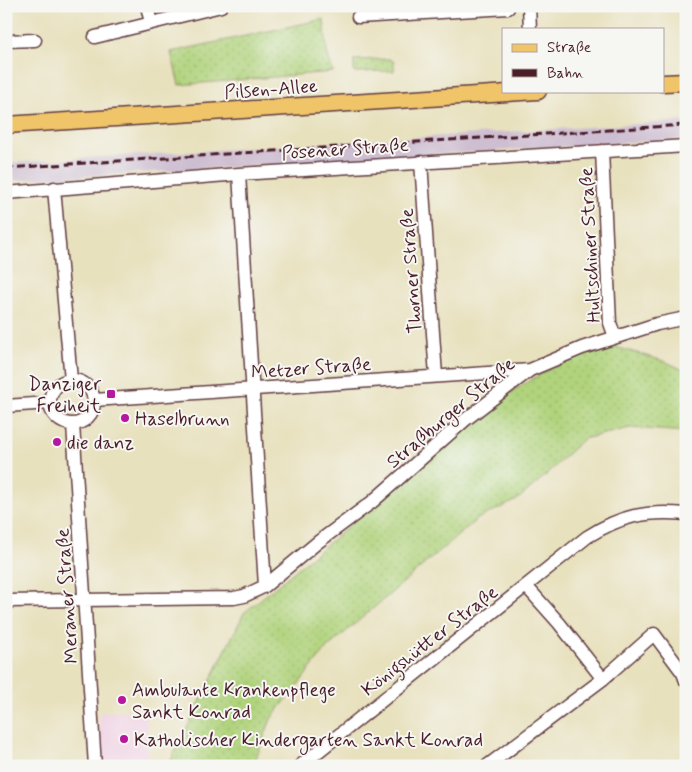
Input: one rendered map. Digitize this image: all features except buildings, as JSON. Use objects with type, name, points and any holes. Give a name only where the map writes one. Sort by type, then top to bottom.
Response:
[{"type":"main road","points":[[664,83],[686,82]]},
{"type":"main road","name":"Pilsen-Allee","points":[[6,125],[522,92]]},
{"type":"street","points":[[147,6],[152,23]]},
{"type":"street","points":[[95,37],[221,6]]},
{"type":"street","points":[[529,6],[530,28]]},
{"type":"street","points":[[358,17],[411,10],[508,8]]},
{"type":"street","points":[[6,41],[36,40]]},
{"type":"street","name":"Posener Straße","points":[[6,193],[239,174],[686,146]]},
{"type":"street","name":"Hultschiner Straße","points":[[602,151],[610,323],[615,337]]},
{"type":"street","name":"Thorner Straße","points":[[421,162],[436,376]]},
{"type":"street","points":[[239,174],[265,586]]},
{"type":"street","points":[[54,188],[71,380]]},
{"type":"street","name":"Straßburger Straße","points":[[6,601],[234,598],[244,596],[265,586],[318,542],[372,502],[465,420],[530,370],[560,355],[665,322],[686,318]]},
{"type":"street","name":"Metzer Straße","points":[[94,400],[530,370]]},
{"type":"street","points":[[71,380],[84,383],[89,387],[94,400],[94,407],[86,419],[73,424],[60,420],[55,416],[49,403],[53,390],[58,384],[71,380]]},
{"type":"street","points":[[6,406],[49,403]]},
{"type":"street","name":"Meraner Straße","points":[[73,424],[95,766]]},
{"type":"street","name":"Königshütter Straße","points":[[300,766],[580,542],[606,525],[650,513],[686,514]]},
{"type":"street","points":[[526,586],[559,623],[603,678]]},
{"type":"street","points":[[487,766],[603,678],[654,634],[686,680]]},
{"type":"shaded area","points":[[686,121],[686,139],[6,181],[6,163]]},
{"type":"shaded area","name":"Katholischer Kindergarten Sankt Konrad","points":[[146,710],[149,766],[102,766],[99,713]]},
{"type":"green space","points":[[324,19],[327,52],[333,72],[179,85],[171,52]]},
{"type":"green space","points":[[390,59],[394,62],[394,71],[354,72],[354,60]]},
{"type":"green space","points":[[612,346],[664,361],[686,371],[686,432],[630,428],[583,439],[517,500],[477,519],[327,648],[271,719],[253,766],[168,766],[244,613],[504,397],[555,366],[597,349]]},
{"type":"railway","points":[[6,168],[686,125]]},
{"type":"place","name":"Danziger Freiheit","points":[[111,394]]},
{"type":"place","name":"Haselbrunn","points":[[125,418]]},
{"type":"place","name":"die danz","points":[[57,442]]},
{"type":"place","name":"Ambulante Krankenpflege Sankt Konrad","points":[[122,700]]},
{"type":"place","name":"Katholischer Kindergarten Sankt Konrad","points":[[124,739]]}]
